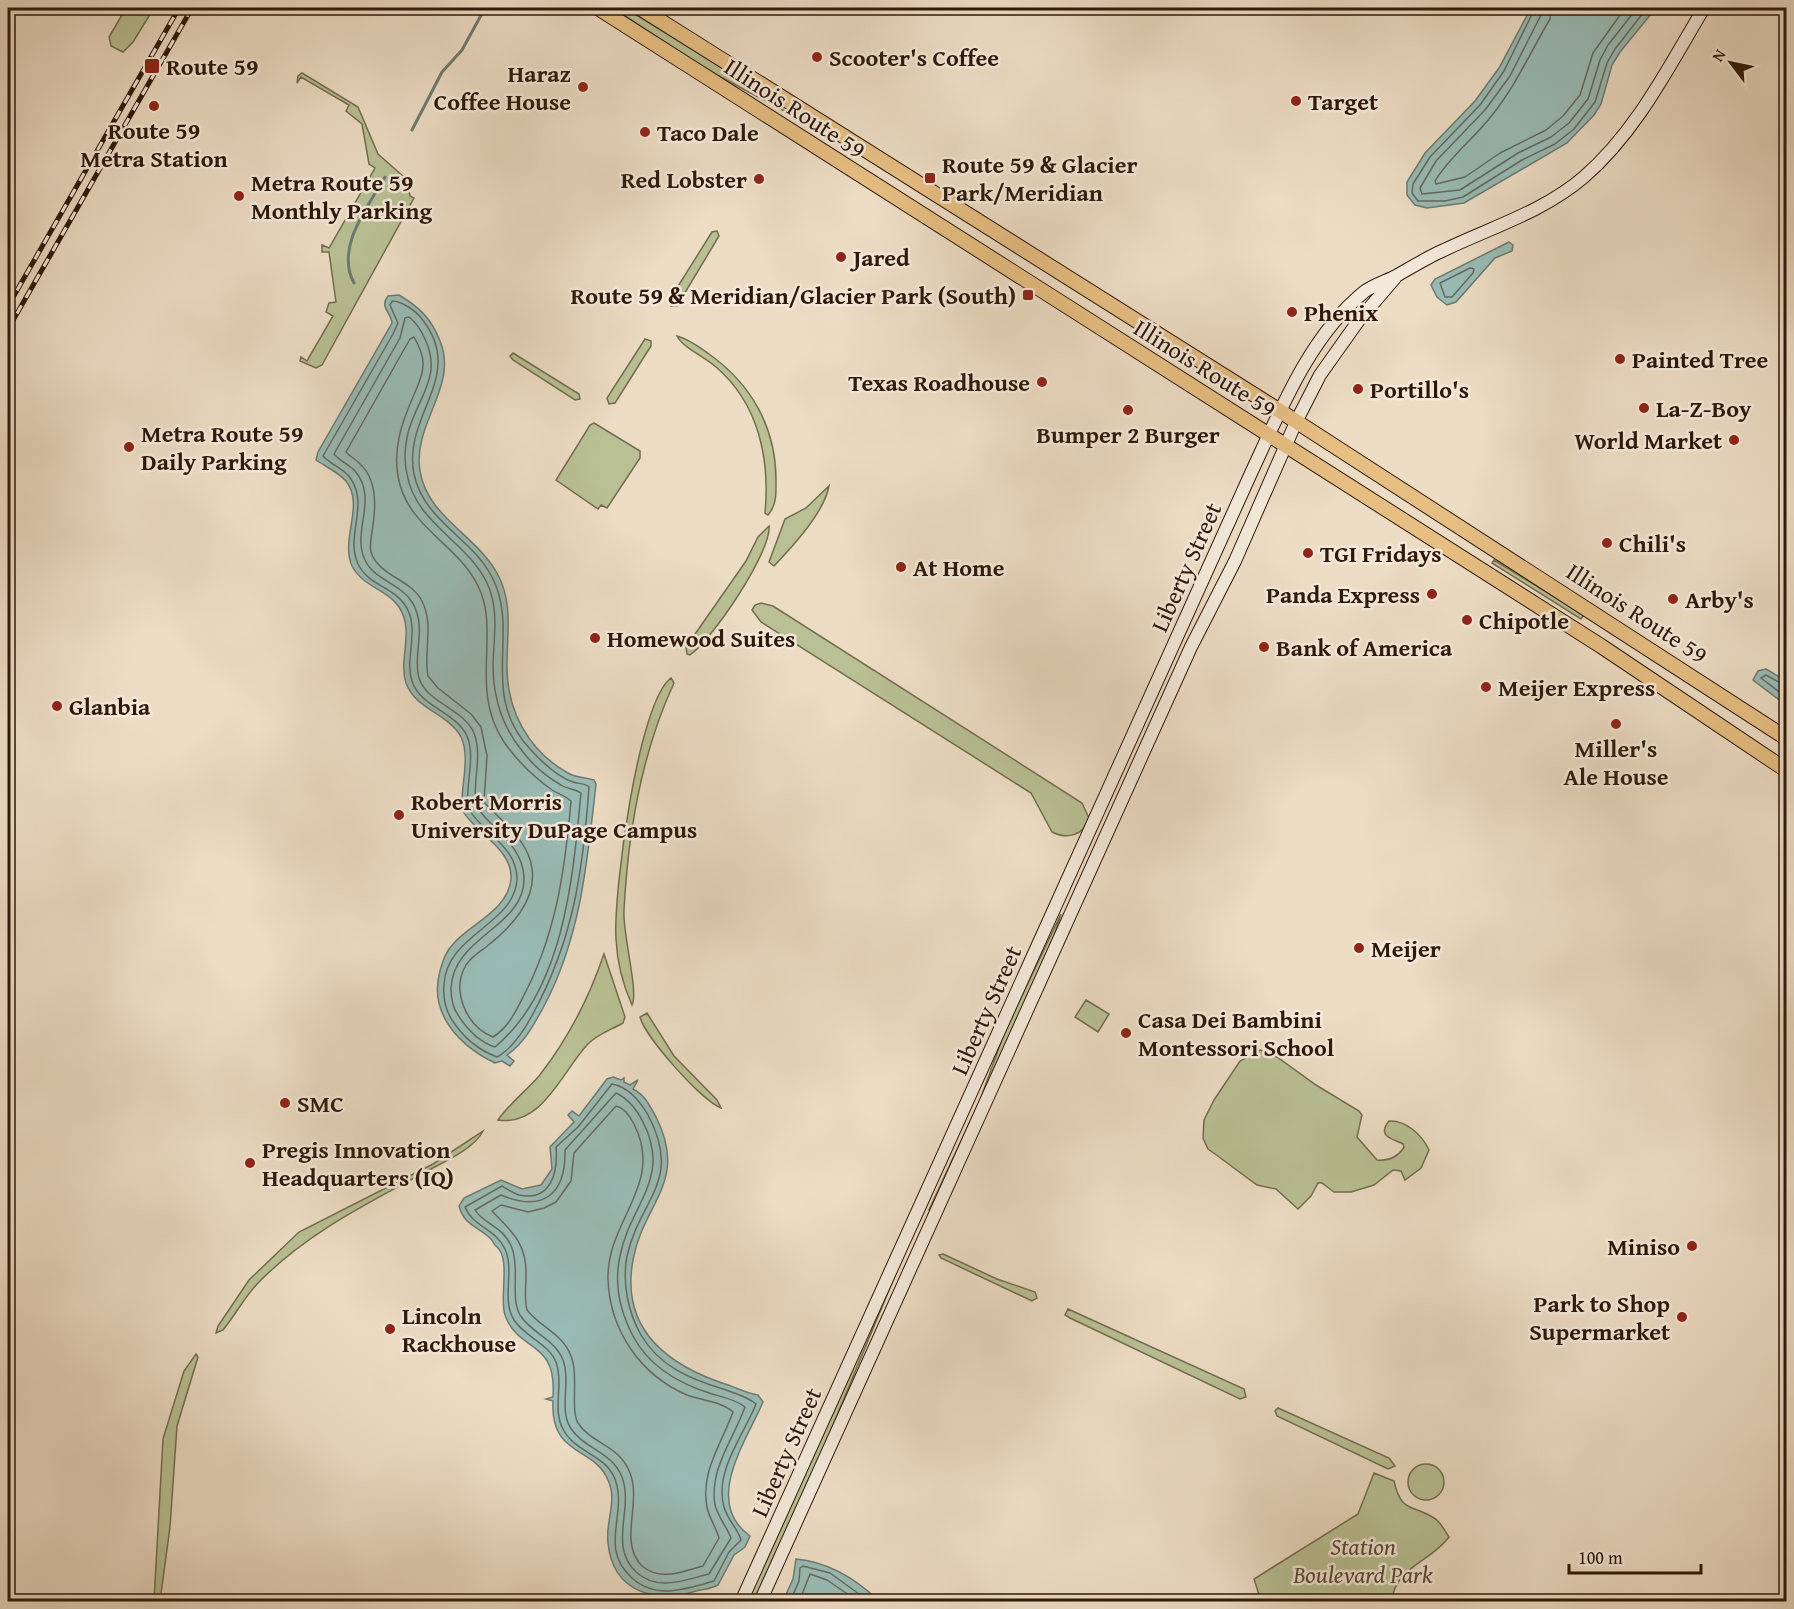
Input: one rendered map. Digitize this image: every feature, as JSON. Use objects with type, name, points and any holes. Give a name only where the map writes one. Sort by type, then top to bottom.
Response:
[{"type":"main road","name":"Illinois Route 59","points":[[598,8],[1601,646],[1786,770]]},
{"type":"main road","name":"Illinois Route 59","points":[[640,8],[1616,625],[1786,738]]},
{"type":"street","name":"Liberty Street","points":[[741,1602],[1280,411],[1317,346],[1342,312],[1366,290],[1443,250],[1534,210],[1584,177],[1632,125],[1704,8]]},
{"type":"street","name":"Liberty Street","points":[[760,1602],[1191,647],[1235,561],[1296,422],[1333,356],[1398,275]]},
{"type":"green space","points":[[126,8],[154,8],[133,42],[123,52],[111,46],[109,37]]},
{"type":"green space","points":[[613,8],[625,8],[794,112],[792,115],[704,68]]},
{"type":"green space","points":[[302,73],[358,107],[378,154],[412,184],[408,186],[410,196],[414,198],[322,365],[316,368],[300,361],[301,357],[307,361],[333,316],[326,312],[329,303],[336,302],[329,252],[322,252],[322,245],[329,248],[375,168],[369,164],[362,124],[346,111],[349,105],[301,77],[297,83],[298,76]]},
{"type":"green space","points":[[717,231],[719,236],[677,306],[671,306],[670,299],[712,232]]},
{"type":"green space","points":[[677,336],[694,344],[724,366],[749,393],[758,408],[766,425],[775,461],[775,498],[768,515],[765,513],[766,473],[763,453],[752,415],[731,382]]},
{"type":"green space","points":[[645,339],[651,341],[651,346],[615,403],[609,404],[607,398]]},
{"type":"green space","points":[[513,353],[579,394],[580,399],[575,400],[513,360],[510,356]]},
{"type":"green space","points":[[594,423],[640,451],[640,458],[607,508],[601,505],[598,509],[556,480],[590,425]]},
{"type":"green space","points":[[829,486],[814,518],[774,566],[769,562],[785,519],[806,508]]},
{"type":"green space","points":[[769,526],[761,555],[739,594],[700,646],[690,655],[687,654],[686,647],[746,561],[758,537]]},
{"type":"green space","points":[[1494,560],[1584,615],[1581,619],[1492,563]]},
{"type":"green space","points":[[761,603],[773,606],[1082,803],[1089,818],[1087,824],[1079,832],[1069,836],[1052,832],[1031,793],[761,622],[752,610],[755,605]]},
{"type":"green space","points":[[671,678],[674,683],[653,737],[638,794],[629,852],[624,920],[634,998],[632,1005],[621,972],[616,939],[623,843],[638,760],[648,723],[659,694]]},
{"type":"green space","points":[[1061,914],[1049,952],[931,1211],[929,1210],[980,1100],[1005,1031]]},
{"type":"green space","points":[[604,954],[625,1017],[623,1023],[591,1041],[539,1106],[527,1115],[513,1120],[498,1120],[539,1076],[559,1048],[592,986]]},
{"type":"green space","points":[[1086,1000],[1109,1014],[1098,1032],[1075,1017]]},
{"type":"green space","points":[[647,1013],[674,1056],[717,1100],[721,1108],[701,1094],[688,1081],[652,1039],[640,1017]]},
{"type":"green space","points":[[1260,1050],[1277,1057],[1316,1085],[1359,1111],[1362,1115],[1357,1137],[1377,1160],[1392,1158],[1404,1147],[1403,1144],[1385,1134],[1384,1131],[1389,1121],[1401,1123],[1413,1130],[1429,1150],[1421,1168],[1405,1180],[1401,1171],[1393,1170],[1374,1185],[1351,1192],[1334,1192],[1322,1183],[1318,1183],[1311,1196],[1298,1209],[1276,1189],[1257,1185],[1208,1149],[1203,1138],[1204,1120],[1214,1100],[1240,1061]]},
{"type":"green space","points":[[483,1131],[473,1143],[458,1154],[360,1207],[297,1248],[259,1282],[223,1330],[216,1333],[218,1326],[249,1280],[299,1232],[433,1164]]},
{"type":"green space","points":[[943,1254],[997,1279],[1035,1292],[1037,1298],[1032,1301],[941,1258],[939,1255]]},
{"type":"green space","points":[[899,1266],[821,1454],[754,1601],[746,1602]]},
{"type":"green space","points":[[1068,1309],[1244,1389],[1246,1397],[1240,1399],[1070,1318],[1065,1315]]},
{"type":"green space","points":[[196,1354],[198,1357],[177,1426],[170,1527],[160,1601],[154,1601],[163,1439],[184,1371]]},
{"type":"green space","points":[[1278,1408],[1389,1458],[1395,1466],[1388,1469],[1277,1416],[1275,1411]]},
{"type":"green space","points":[[1426,1464],[1439,1469],[1444,1482],[1439,1495],[1426,1500],[1413,1495],[1408,1482],[1413,1469]]},
{"type":"green space","name":"Station Boulevard Park","points":[[1374,1473],[1394,1481],[1400,1498],[1408,1506],[1438,1521],[1449,1537],[1442,1545],[1399,1580],[1392,1601],[1261,1601],[1254,1579],[1358,1514]]},
{"type":"water","points":[[1531,8],[1656,8],[1612,65],[1601,104],[1594,115],[1567,143],[1464,203],[1427,208],[1415,205],[1407,195],[1407,182],[1425,153],[1475,101],[1499,68]]},
{"type":"water","points":[[1509,242],[1513,245],[1512,251],[1495,258],[1456,302],[1447,305],[1437,297],[1431,285],[1435,279]]},
{"type":"water","points":[[399,295],[424,314],[440,341],[444,358],[444,374],[422,437],[419,454],[420,471],[432,501],[489,561],[503,586],[508,618],[508,681],[515,712],[522,727],[541,753],[568,773],[594,780],[596,784],[585,871],[566,954],[556,981],[536,1021],[523,1040],[507,1055],[514,1061],[510,1066],[502,1061],[495,1063],[482,1056],[459,1038],[443,1015],[437,987],[442,963],[451,946],[496,908],[503,899],[511,879],[510,868],[500,850],[462,810],[465,754],[461,737],[456,729],[417,699],[410,692],[406,683],[404,616],[394,601],[362,579],[352,566],[349,556],[353,511],[351,490],[346,481],[336,472],[316,460],[318,452],[392,323],[385,306],[388,296]]},
{"type":"water","points":[[1766,669],[1786,681],[1786,705],[1753,680],[1758,671]]},
{"type":"water","points":[[613,1077],[621,1080],[624,1078],[624,1082],[630,1085],[638,1080],[633,1089],[644,1098],[656,1117],[665,1139],[668,1159],[661,1192],[638,1240],[633,1260],[631,1285],[634,1306],[642,1325],[654,1342],[686,1367],[706,1377],[758,1395],[763,1402],[739,1452],[732,1470],[729,1489],[730,1506],[736,1522],[750,1536],[745,1547],[734,1555],[718,1585],[681,1595],[652,1595],[639,1591],[628,1584],[618,1573],[608,1543],[612,1496],[608,1480],[593,1461],[565,1442],[558,1432],[554,1419],[553,1401],[546,1399],[553,1397],[553,1378],[549,1365],[543,1355],[511,1327],[505,1315],[504,1269],[501,1253],[490,1238],[464,1217],[459,1206],[464,1198],[501,1180],[522,1189],[541,1185],[552,1169],[550,1147],[574,1122],[568,1115],[572,1111],[579,1116],[607,1079]]},
{"type":"water","points":[[796,1559],[820,1564],[841,1572],[879,1601],[783,1601],[793,1579]]},
{"type":"waterway","points":[[412,130],[442,72],[462,50],[485,8]]},
{"type":"waterway","points":[[354,283],[349,270],[348,256],[351,242],[362,215],[385,177]]},
{"type":"railway","points":[[8,306],[179,8]]},
{"type":"railway","points":[[8,329],[192,8]]},
{"type":"place","name":"Scooter's Coffee","points":[[817,57]]},
{"type":"place","name":"Route 59","points":[[152,66]]},
{"type":"place","name":"Haraz Coffee House","points":[[583,87]]},
{"type":"place","name":"Target","points":[[1296,101]]},
{"type":"place","name":"Route 59 Metra Station","points":[[154,106]]},
{"type":"place","name":"Taco Dale","points":[[645,132]]},
{"type":"place","name":"Route 59 & Glacier Park/Meridian","points":[[930,178]]},
{"type":"place","name":"Red Lobster","points":[[759,179]]},
{"type":"place","name":"Metra Route 59 Monthly Parking","points":[[239,196]]},
{"type":"place","name":"Jared","points":[[841,257]]},
{"type":"place","name":"Route 59 & Meridian/Glacier Park (South)","points":[[1028,295]]},
{"type":"place","name":"Phenix","points":[[1292,312]]},
{"type":"place","name":"Painted Tree","points":[[1620,359]]},
{"type":"place","name":"Texas Roadhouse","points":[[1042,382]]},
{"type":"place","name":"Portillo's","points":[[1358,389]]},
{"type":"place","name":"La-Z-Boy","points":[[1644,408]]},
{"type":"place","name":"Bumper 2 Burger","points":[[1128,410]]},
{"type":"place","name":"World Market","points":[[1734,440]]},
{"type":"place","name":"Metra Route 59 Daily Parking","points":[[129,447]]},
{"type":"place","name":"Chili's","points":[[1607,543]]},
{"type":"place","name":"TGI Fridays","points":[[1308,553]]},
{"type":"place","name":"At Home","points":[[901,567]]},
{"type":"place","name":"Panda Express","points":[[1432,594]]},
{"type":"place","name":"Arby's","points":[[1673,599]]},
{"type":"place","name":"Chipotle","points":[[1467,620]]},
{"type":"place","name":"Homewood Suites","points":[[595,638]]},
{"type":"place","name":"Bank of America","points":[[1264,647]]},
{"type":"place","name":"Meijer Express","points":[[1486,687]]},
{"type":"place","name":"Glanbia","points":[[57,706]]},
{"type":"place","name":"Miller's Ale House","points":[[1616,724]]},
{"type":"place","name":"Robert Morris University DuPage Campus","points":[[399,815]]},
{"type":"place","name":"Meijer","points":[[1359,948]]},
{"type":"place","name":"Casa Dei Bambini Montessori School","points":[[1126,1033]]},
{"type":"place","name":"SMC","points":[[285,1103]]},
{"type":"place","name":"Pregis Innovation Headquarters (IQ)","points":[[250,1163]]},
{"type":"place","name":"Miniso","points":[[1692,1246]]},
{"type":"place","name":"Park to Shop Supermarket","points":[[1682,1317]]},
{"type":"place","name":"Lincoln Rackhouse","points":[[390,1329]]}]
